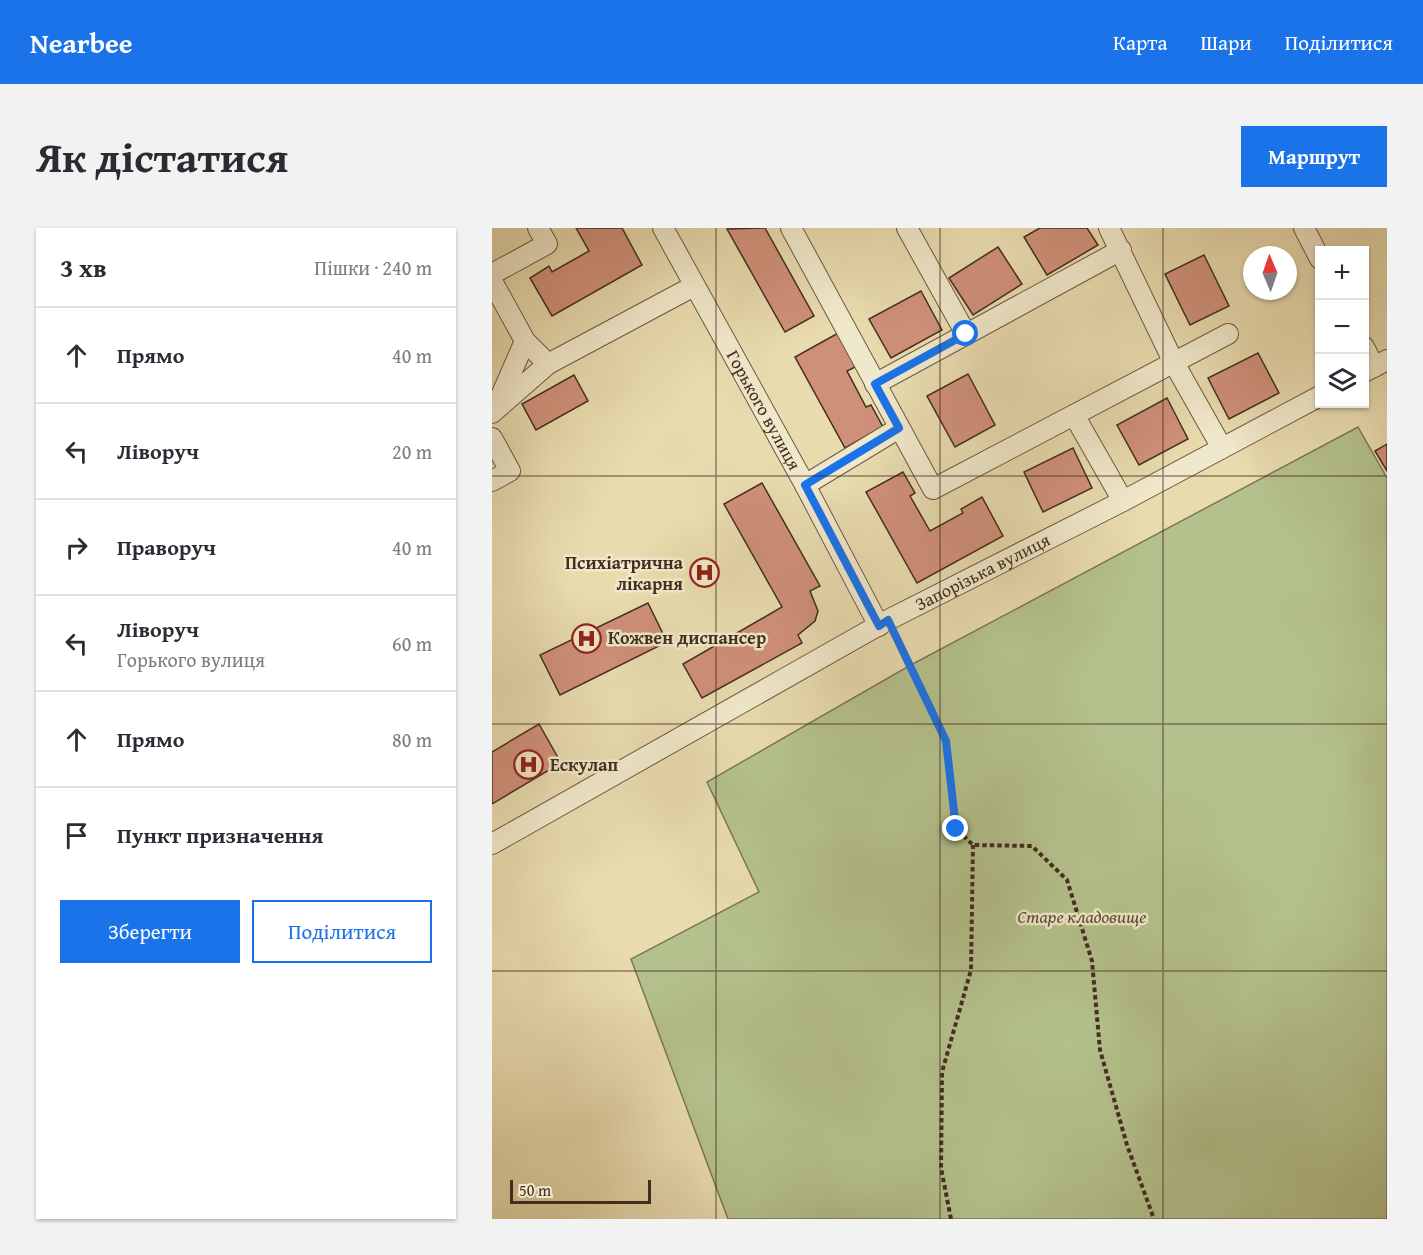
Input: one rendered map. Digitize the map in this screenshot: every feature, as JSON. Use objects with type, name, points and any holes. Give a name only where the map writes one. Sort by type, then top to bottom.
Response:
[{"type":"street","points":[[492,274],[547,244],[538,228]]},
{"type":"street","name":"Горького вулиця","points":[[663,228],[884,623]]},
{"type":"street","points":[[791,228],[933,489],[1228,334]]},
{"type":"street","points":[[907,228],[966,334]]},
{"type":"street","points":[[1109,228],[1174,363],[1222,448]]},
{"type":"street","points":[[1304,228],[1315,249]]},
{"type":"street","points":[[875,384],[1121,250]]},
{"type":"street","points":[[492,281],[525,341],[548,364]]},
{"type":"street","points":[[494,411],[548,364],[694,286]]},
{"type":"street","points":[[494,411],[525,341]]},
{"type":"street","name":"Запорізька вулиця","points":[[492,844],[884,623],[1124,501],[1315,399]]},
{"type":"street","points":[[1074,415],[1124,501]]},
{"type":"street","points":[[805,485],[899,428]]},
{"type":"street","points":[[492,438],[510,471],[492,481]]},
{"type":"path","points":[[884,623],[946,741],[956,829],[973,845],[1032,846],[1067,880],[1092,961],[1100,1050],[1127,1145],[1154,1219]]},
{"type":"path","points":[[951,1219],[941,1168],[942,1072],[971,969],[973,845]]},
{"type":"green space","name":"Старе кладовище","points":[[1358,427],[1387,478],[1387,1219],[728,1219],[631,959],[759,892],[707,782],[909,666]]},
{"type":"building","points":[[576,228],[622,228],[642,265],[552,316],[530,278],[549,266],[552,272],[589,251]]},
{"type":"building","points":[[765,228],[814,316],[785,332],[727,229]]},
{"type":"building","points":[[1040,228],[1087,228],[1098,245],[1047,275],[1024,237]]},
{"type":"building","points":[[998,247],[1022,284],[973,315],[949,278]]},
{"type":"building","points":[[1204,255],[1229,306],[1190,325],[1165,274]]},
{"type":"building","points":[[921,291],[942,330],[891,358],[869,319]]},
{"type":"building","points":[[840,332],[859,365],[847,371],[866,407],[871,405],[883,427],[845,448],[795,357]]},
{"type":"building","points":[[1258,353],[1279,393],[1229,419],[1208,378]]},
{"type":"building","points":[[968,374],[995,425],[955,447],[927,396]]},
{"type":"building","points":[[574,375],[588,401],[536,430],[522,404]]},
{"type":"building","points":[[1167,398],[1188,439],[1139,465],[1117,425]]},
{"type":"building","points":[[1387,444],[1387,471],[1375,451]]},
{"type":"building","points":[[1073,448],[1092,488],[1043,512],[1024,472]]},
{"type":"building","points":[[903,472],[915,493],[910,496],[930,531],[963,513],[961,509],[982,497],[1003,536],[917,583],[866,492]]},
{"type":"building","points":[[762,483],[820,586],[810,591],[818,611],[815,621],[798,635],[802,643],[702,698],[683,664],[782,607],[724,504]]},
{"type":"building","points":[[648,603],[667,642],[560,695],[540,655]]},
{"type":"building","points":[[539,724],[561,763],[492,804],[492,752]]},
{"type":"place","name":"Психіатрична лікарня","points":[[704,573]]},
{"type":"place","name":"Кожвен диспансер","points":[[587,638]]},
{"type":"place","name":"Ескулап","points":[[529,765]]},
{"type":"route","points":[[956,829],[946,741],[888,620],[879,626],[805,485],[899,428],[875,384],[966,334]]}]
